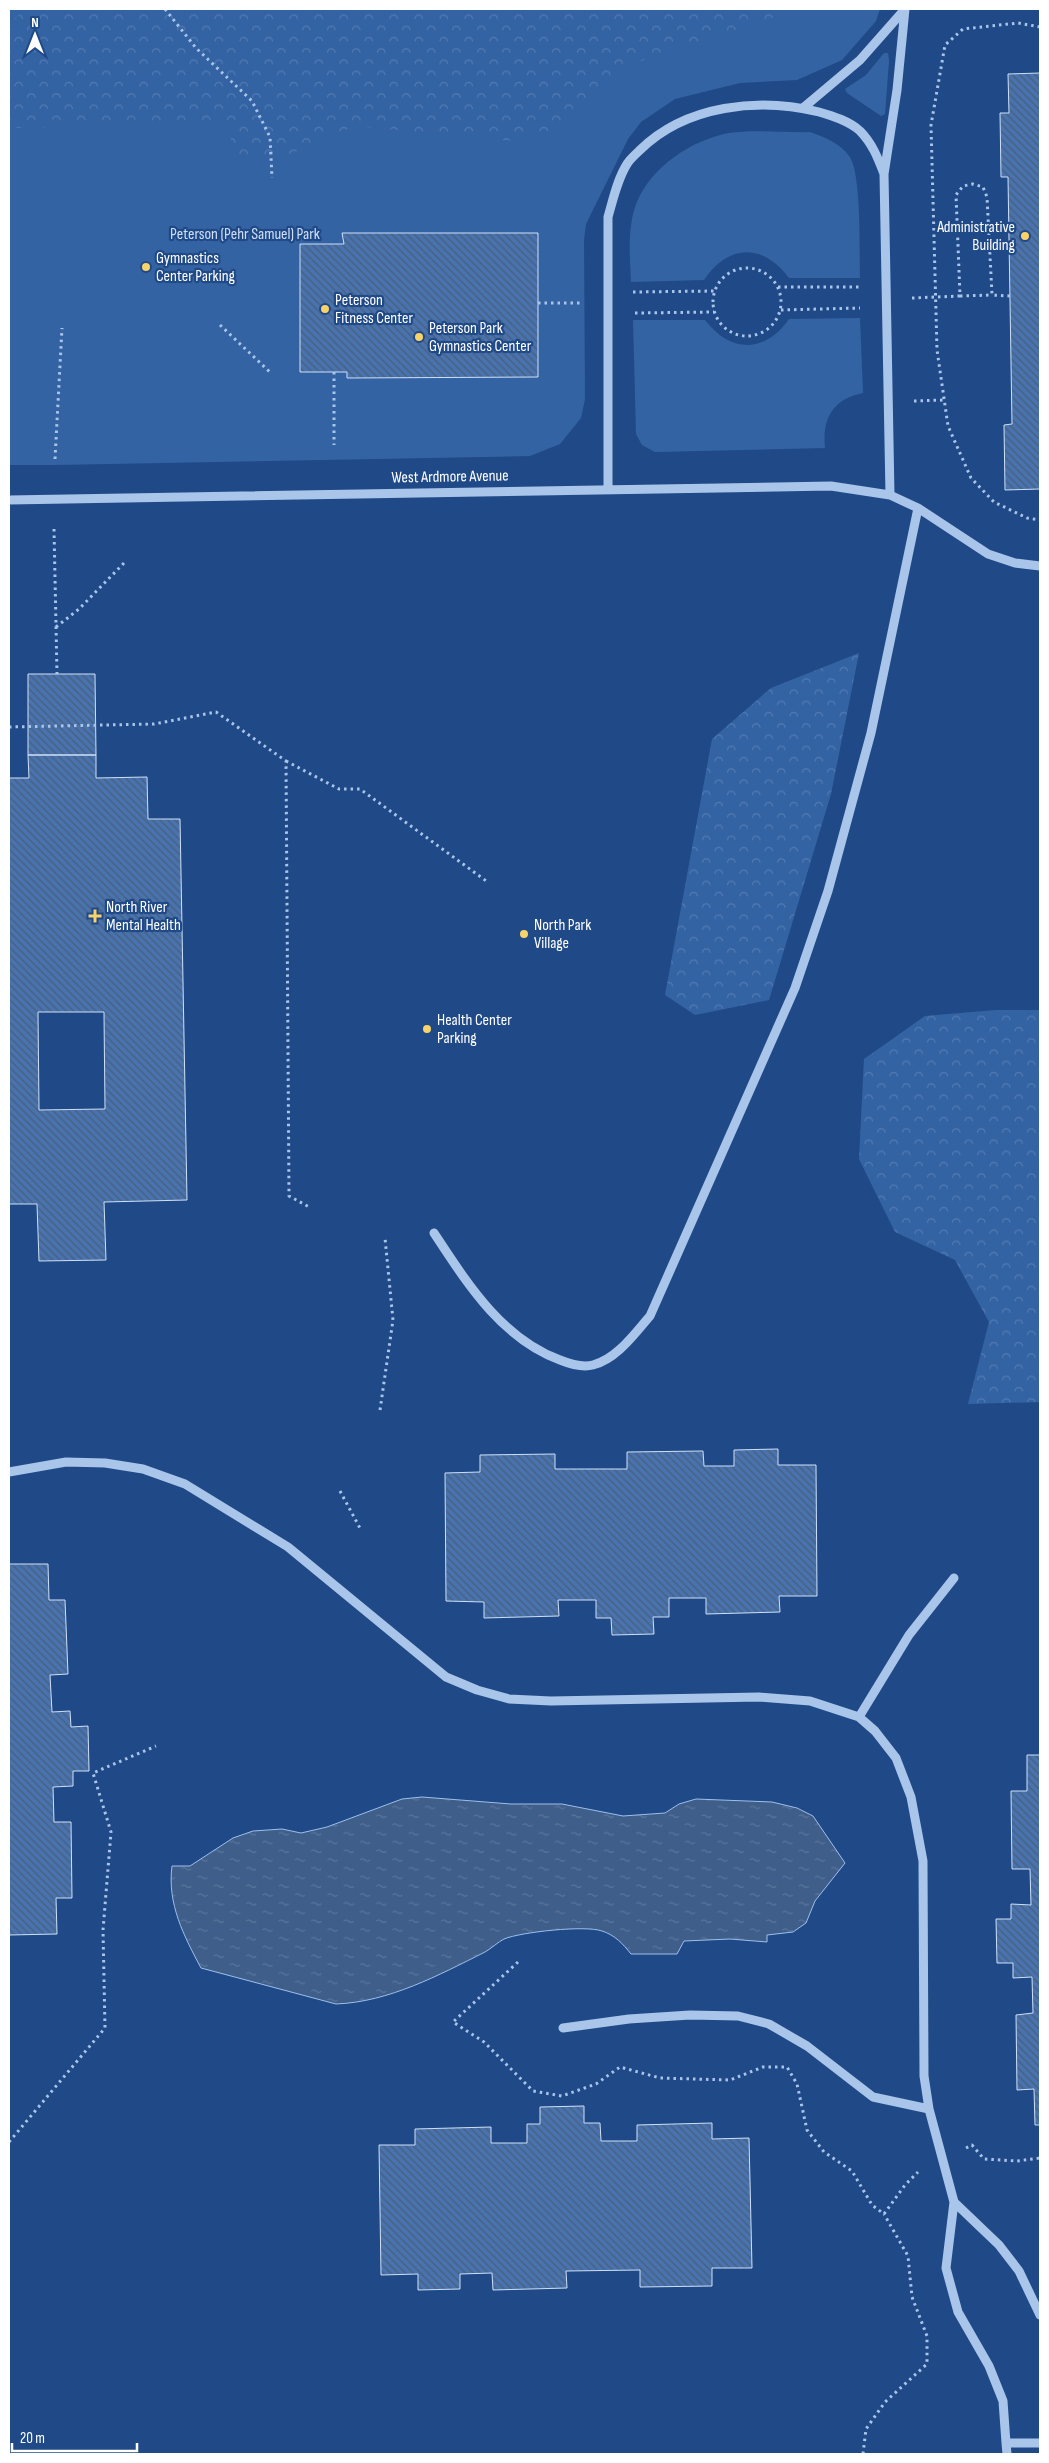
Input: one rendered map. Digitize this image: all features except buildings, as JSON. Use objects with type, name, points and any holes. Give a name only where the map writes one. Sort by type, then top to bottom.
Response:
[{"type":"lane","points":[[803,108],[860,60],[905,9]]},
{"type":"lane","points":[[890,496],[884,174],[897,90],[905,9]]},
{"type":"lane","points":[[608,489],[608,218],[616,188],[627,163],[649,141],[678,122],[713,111],[762,104],[803,108],[835,116],[859,130],[873,147],[884,174]]},
{"type":"lane","name":"West Ardmore Avenue","points":[[9,500],[831,486],[890,496],[918,508],[988,554],[1015,562],[1040,566]]},
{"type":"lane","points":[[434,1233],[467,1284],[497,1318],[531,1346],[560,1360],[575,1365],[593,1365],[611,1356],[630,1339],[650,1316],[795,988],[828,891],[871,733],[918,508]]},
{"type":"lane","points":[[9,1472],[66,1462],[105,1463],[143,1469],[185,1484],[288,1546],[446,1676],[477,1690],[509,1699],[552,1701],[759,1697],[810,1701],[859,1717],[875,1731],[896,1758],[911,1797],[923,1861],[924,2076],[929,2109],[954,2202],[946,2268],[958,2312],[990,2366],[1003,2401],[1007,2454]]},
{"type":"lane","points":[[859,1717],[910,1635],[954,1578]]},
{"type":"lane","points":[[563,2028],[629,2019],[690,2015],[738,2016],[769,2024],[807,2046],[873,2097],[929,2109]]},
{"type":"lane","points":[[954,2202],[999,2245],[1014,2265],[1040,2315]]},
{"type":"lane","points":[[1006,2443],[1040,2443]]},
{"type":"path","points":[[165,9],[196,48],[252,101],[270,136],[272,178]]},
{"type":"path","points":[[1040,27],[1018,23],[963,29],[945,45],[931,126],[937,350],[948,426],[971,478],[994,502],[1027,518],[1040,520]]},
{"type":"path","points":[[960,296],[956,195],[963,186],[974,184],[983,187],[987,197],[992,295]]},
{"type":"path","points":[[745,268],[762,271],[778,287],[781,298],[780,310],[769,329],[759,334],[737,335],[727,330],[714,312],[713,301],[715,291],[720,281],[728,274],[745,268]]},
{"type":"path","points":[[778,287],[857,286],[887,298]]},
{"type":"path","points":[[608,303],[636,291],[715,291]]},
{"type":"path","points":[[780,310],[858,309],[887,298],[1010,296]]},
{"type":"path","points":[[538,303],[608,303],[637,314],[714,312]]},
{"type":"path","points":[[220,325],[272,374]]},
{"type":"path","points":[[55,459],[62,328]]},
{"type":"path","points":[[334,372],[334,445]]},
{"type":"path","points":[[911,401],[944,400]]},
{"type":"path","points":[[54,529],[57,674]]},
{"type":"path","points":[[56,628],[79,609],[124,562]]},
{"type":"path","points":[[9,727],[154,724],[216,712],[286,761],[339,789],[360,789],[489,883]]},
{"type":"path","points":[[286,761],[289,1196],[311,1208]]},
{"type":"path","points":[[380,1410],[393,1320],[385,1238]]},
{"type":"path","points":[[340,1490],[361,1530]]},
{"type":"path","points":[[9,2142],[105,2028],[103,1930],[111,1832],[93,1773],[156,1746]]},
{"type":"path","points":[[518,1962],[453,2022],[484,2042],[533,2091],[562,2096],[596,2084],[620,2067],[660,2078],[730,2080],[763,2067],[787,2066],[797,2084],[807,2130],[824,2152],[852,2171],[872,2205],[884,2214],[908,2256],[912,2298],[926,2336],[926,2364],[885,2402],[866,2429],[863,2454]]},
{"type":"path","points":[[884,2214],[905,2185],[918,2172],[972,2145],[984,2159],[1017,2161],[1040,2158]]},
{"type":"green space","name":"Peterson (Pehr Samuel) Park","points":[[9,9],[880,9],[876,21],[842,60],[797,80],[740,83],[675,99],[641,122],[628,139],[586,224],[584,240],[585,399],[581,418],[560,444],[530,456],[54,465],[9,465]]},
{"type":"green space","points":[[26,9],[799,9],[635,63],[546,133],[512,141],[355,126],[281,158],[232,159],[230,123],[9,128],[9,23]]},
{"type":"green space","points":[[884,53],[888,53],[889,61],[885,114],[881,116],[847,93],[845,89],[866,75]]},
{"type":"green space","points":[[749,131],[810,132],[826,138],[841,147],[849,156],[853,165],[858,195],[860,278],[789,278],[768,258],[746,252],[735,254],[724,260],[713,268],[704,280],[631,282],[630,241],[634,211],[644,189],[663,166],[688,148],[715,136]]},
{"type":"green space","points":[[860,318],[863,393],[844,400],[832,412],[825,428],[825,448],[655,452],[642,445],[636,434],[633,320],[705,320],[725,339],[747,345],[769,339],[789,319]]},
{"type":"green space","points":[[859,653],[831,794],[769,1000],[695,1015],[665,995],[712,739],[771,688]]},
{"type":"green space","points":[[996,1010],[1040,1010],[1040,1402],[968,1404],[989,1322],[955,1260],[895,1232],[859,1159],[864,1059],[925,1016]]},
{"type":"water","points":[[422,1797],[511,1804],[562,1804],[623,1816],[665,1813],[679,1804],[696,1799],[772,1802],[797,1808],[813,1816],[845,1863],[815,1901],[806,1923],[793,1932],[767,1935],[767,1942],[730,1939],[684,1941],[677,1954],[631,1954],[611,1935],[594,1929],[538,1932],[504,1939],[485,1952],[450,1970],[394,1993],[356,2002],[336,2004],[201,1968],[183,1932],[174,1907],[171,1880],[172,1866],[190,1866],[233,1838],[253,1831],[282,1829],[301,1833],[327,1827],[402,1799]]},
{"type":"place","name":"Administrative Building","points":[[1025,236]]},
{"type":"place","name":"Gymnastics Center Parking","points":[[146,267]]},
{"type":"place","name":"Peterson Fitness Center","points":[[325,309]]},
{"type":"place","name":"Peterson Park Gymnastics Center","points":[[419,337]]},
{"type":"place","name":"North River Mental Health","points":[[95,916]]},
{"type":"place","name":"North Park Village","points":[[524,934]]},
{"type":"place","name":"Health Center Parking","points":[[427,1029]]}]
